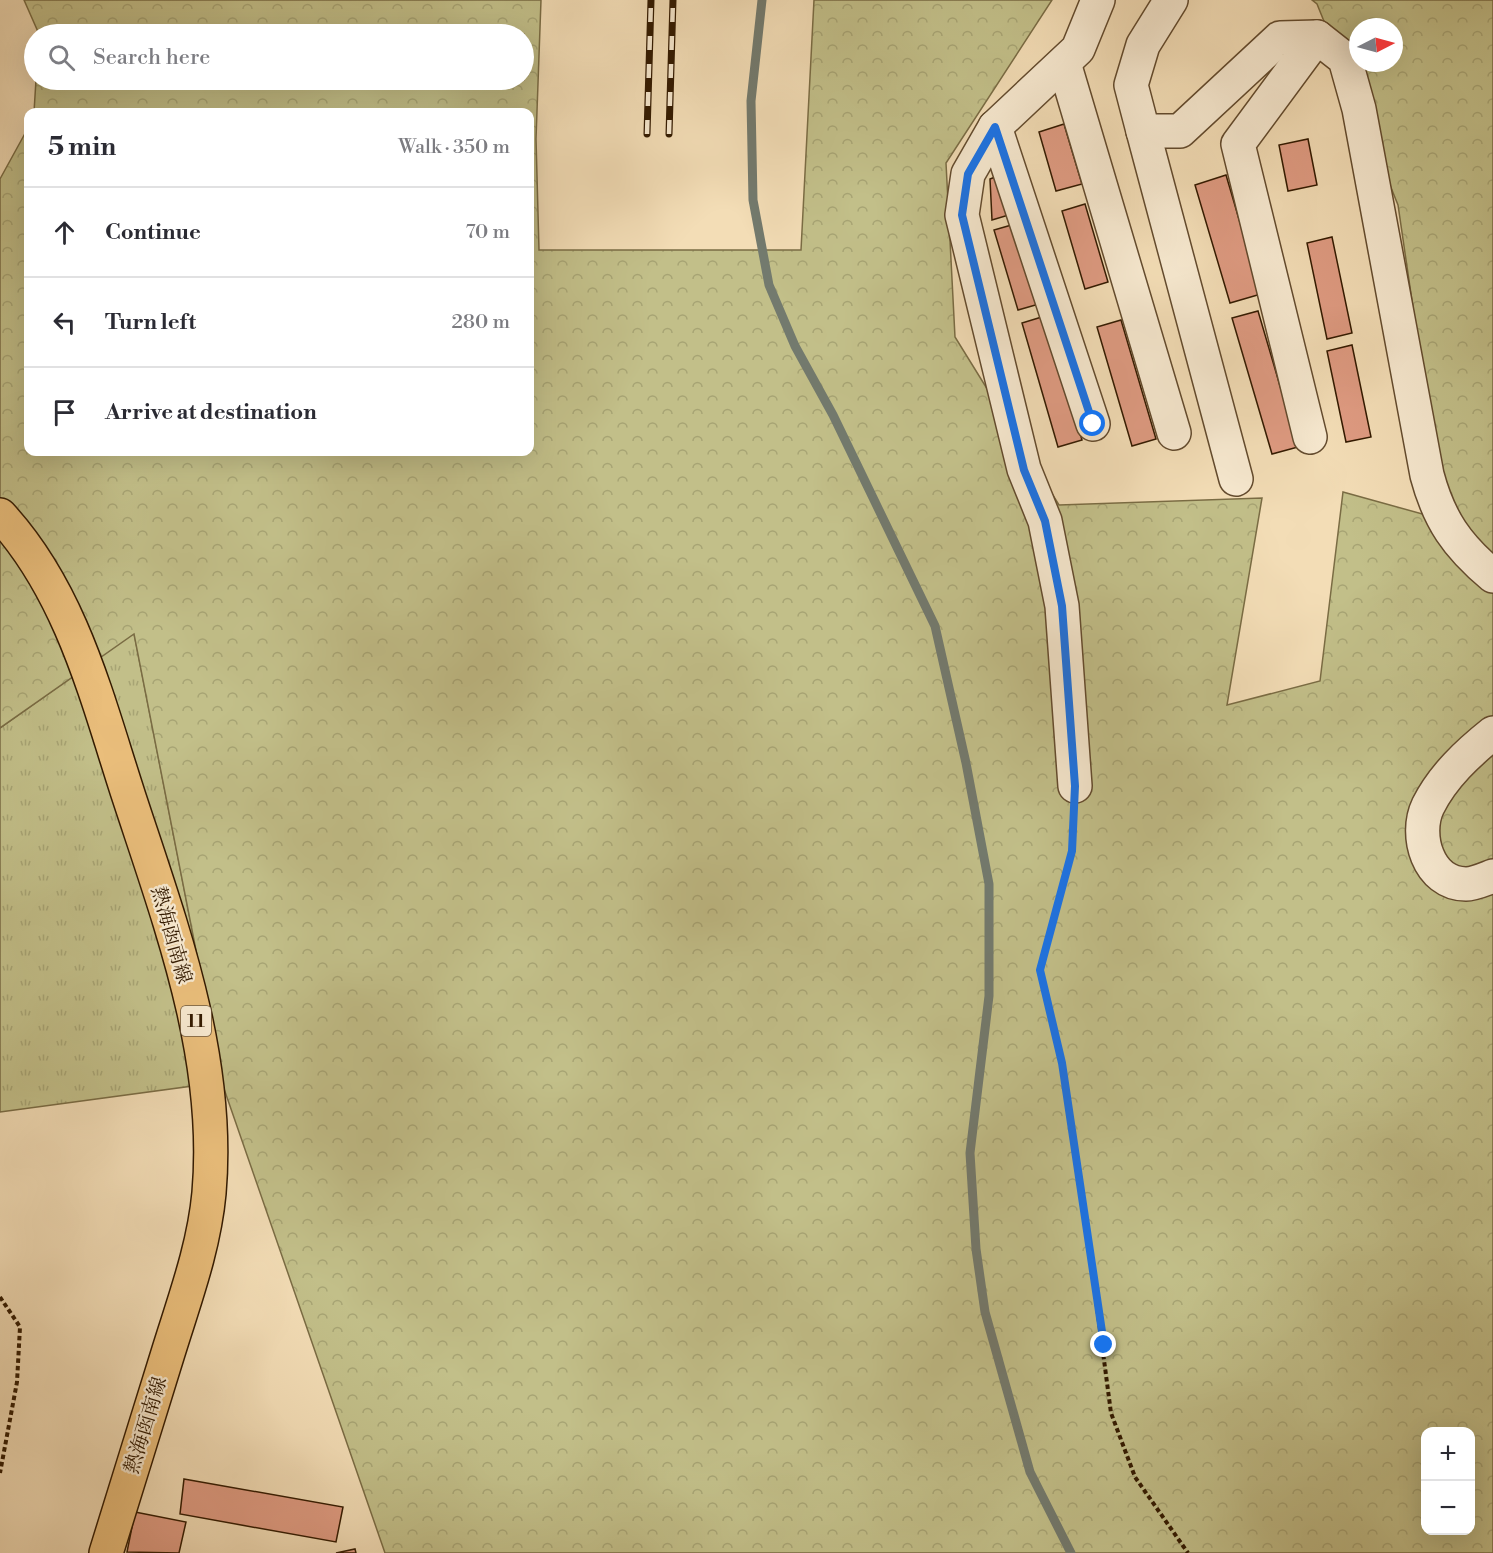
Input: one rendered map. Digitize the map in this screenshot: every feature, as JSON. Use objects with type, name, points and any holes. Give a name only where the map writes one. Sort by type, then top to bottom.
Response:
[{"type":"main road","name":"熱海函南線","points":[[0,514],[45,573],[63,608],[86,663],[155,877],[193,1007],[212,1115],[212,1153],[205,1223],[191,1281],[106,1553]]},
{"type":"street","points":[[1075,786],[1062,606],[1045,521],[1024,470],[962,215],[968,174],[995,127],[1078,49],[1098,0]]},
{"type":"street","points":[[1171,0],[1143,45],[1131,86],[1143,131],[1206,317],[1236,479]]},
{"type":"street","points":[[1143,131],[1180,131],[1280,38],[1317,37],[1345,59],[1359,109],[1427,475],[1434,502],[1455,539],[1493,576]]},
{"type":"street","points":[[1310,436],[1238,144],[1317,37]]},
{"type":"street","points":[[1064,63],[1174,433]]},
{"type":"street","points":[[995,127],[1070,318],[1093,424]]},
{"type":"street","points":[[1493,733],[1472,749],[1445,780],[1428,807],[1423,824],[1423,842],[1428,860],[1442,876],[1465,884],[1493,876]]},
{"type":"path","points":[[1075,786],[1072,851],[1040,970],[1062,1063],[1078,1163],[1111,1413],[1135,1477],[1188,1553]]},
{"type":"path","points":[[0,1297],[20,1327],[17,1382],[0,1473]]},
{"type":"green space","points":[[24,0],[541,0],[536,139],[539,250],[801,250],[814,0],[1052,0],[946,163],[955,337],[1059,505],[1262,498],[1227,705],[1320,681],[1343,492],[1444,520],[1398,205],[1317,4],[1312,0],[1493,0],[1493,1553],[385,1553],[222,1083],[134,634],[0,728],[0,179],[24,135],[24,456],[534,456],[534,108],[34,108],[35,90],[534,90],[534,24],[35,24]]},
{"type":"green space","points":[[134,633],[222,1082],[0,1112],[0,728]]},
{"type":"building","points":[[1064,124],[1082,184],[1056,191],[1039,132]]},
{"type":"building","points":[[1308,139],[1317,185],[1288,191],[1279,145]]},
{"type":"building","points":[[1000,175],[1012,214],[992,220],[990,179]]},
{"type":"building","points":[[1226,175],[1261,294],[1230,303],[1195,185]]},
{"type":"building","points":[[1085,204],[1108,282],[1085,289],[1062,211]]},
{"type":"building","points":[[1015,224],[1039,304],[1018,310],[994,230]]},
{"type":"building","points":[[1332,237],[1352,333],[1327,339],[1307,243]]},
{"type":"building","points":[[1258,311],[1298,447],[1272,454],[1232,318]]},
{"type":"building","points":[[1045,316],[1082,440],[1058,447],[1022,323]]},
{"type":"building","points":[[1121,320],[1156,439],[1132,446],[1097,327]]},
{"type":"building","points":[[1352,345],[1371,437],[1346,442],[1327,351]]},
{"type":"building","points":[[184,1479],[343,1507],[336,1542],[180,1514]]},
{"type":"building","points":[[135,1512],[186,1522],[179,1553],[127,1552]]},
{"type":"building","points":[[355,1549],[356,1553],[336,1553]]},
{"type":"waterway","points":[[762,0],[751,101],[753,200],[769,285],[795,346],[833,415],[935,626],[966,763],[989,884],[989,996],[970,1153],[976,1249],[985,1312],[1030,1472],[1071,1553]]},
{"type":"railway","points":[[647,134],[651,0]]},
{"type":"railway","points":[[669,134],[673,0]]},
{"type":"route","points":[[1093,424],[995,127],[968,174],[962,215],[1024,470],[1045,521],[1062,606],[1075,786],[1072,851],[1040,970],[1062,1063],[1071,1132],[1078,1163],[1091,1271],[1104,1345]]}]
